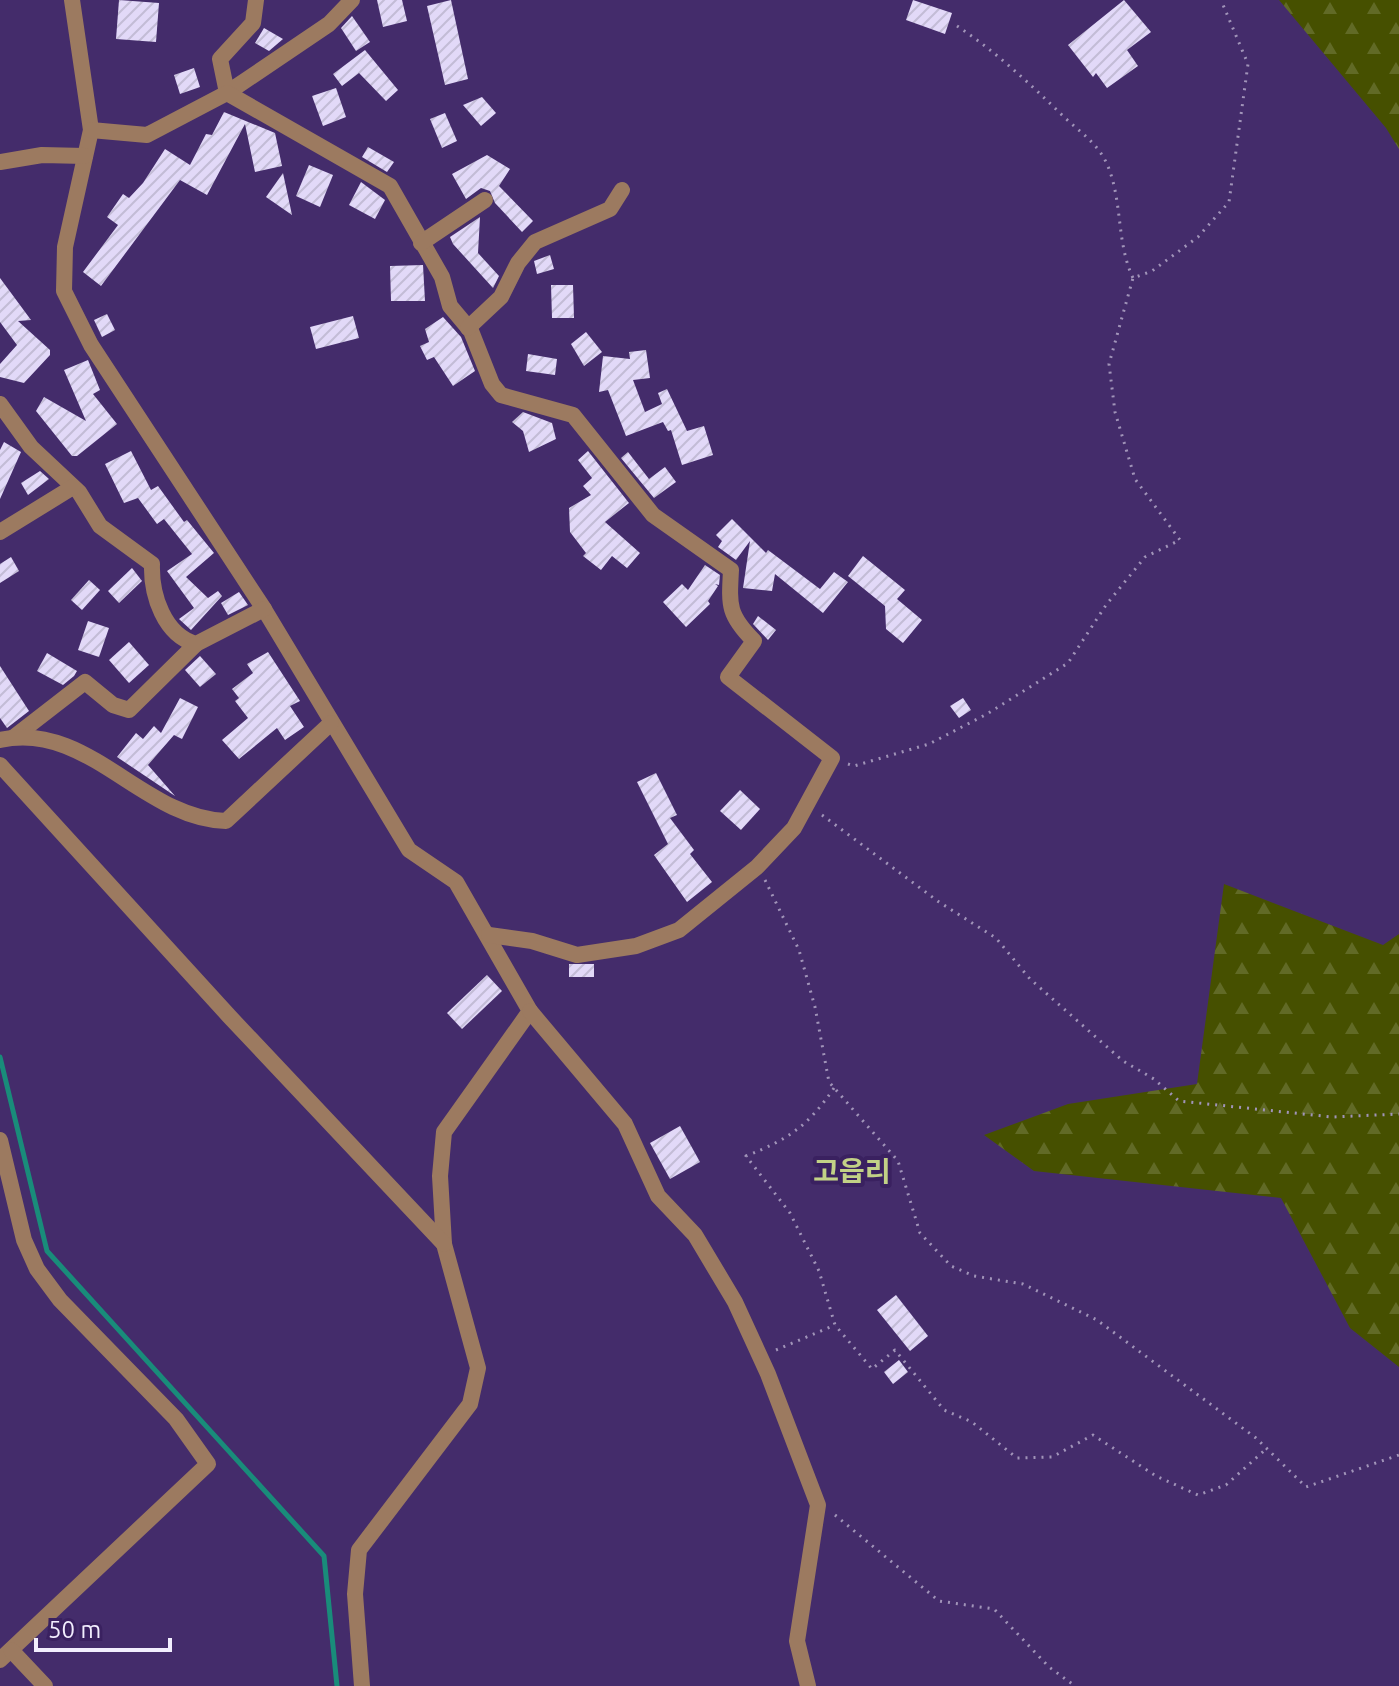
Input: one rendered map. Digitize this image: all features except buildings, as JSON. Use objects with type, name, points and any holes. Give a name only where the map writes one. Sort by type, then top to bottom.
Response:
[{"type":"street","points":[[72,0],[91,130],[65,247],[64,291],[91,345],[264,609],[409,850],[456,882],[530,1011],[625,1124],[658,1196],[695,1235],[735,1302],[761,1357],[818,1505],[797,1641],[808,1686]]},
{"type":"street","points":[[256,0],[253,23],[220,59],[227,93],[390,186],[442,277],[450,306],[468,328],[492,384],[501,395],[573,415],[653,515],[731,570],[729,603],[735,622],[754,641],[728,677],[832,758],[794,828],[757,867],[679,930],[636,946],[577,955],[532,941],[489,935]]},
{"type":"street","points":[[91,130],[147,135],[227,93],[329,24],[352,0]]},
{"type":"street","points":[[0,162],[42,155],[85,156]]},
{"type":"street","points":[[468,328],[501,297],[518,263],[535,242],[610,209],[622,190]]},
{"type":"street","points":[[421,243],[485,200]]},
{"type":"street","points":[[0,404],[31,447],[73,487],[100,526],[152,564],[152,584],[166,622],[187,642],[196,644]]},
{"type":"street","points":[[0,532],[73,487]]},
{"type":"street","points":[[7,738],[85,682],[113,705],[129,710],[196,644],[264,609]]},
{"type":"street","points":[[7,738],[63,745],[98,762],[179,813],[226,821],[331,723]]},
{"type":"street","points":[[0,765],[229,1016],[444,1244]]},
{"type":"street","points":[[362,1686],[355,1594],[359,1550],[470,1404],[478,1368],[444,1244],[440,1176],[444,1132],[530,1011]]},
{"type":"street","points":[[0,1140],[24,1240],[37,1269],[60,1300],[176,1419],[208,1464],[6,1655],[45,1686]]},
{"type":"path","points":[[1133,278],[1152,271],[1198,237],[1229,202],[1248,64],[1221,0]]},
{"type":"path","points":[[832,758],[854,766],[929,744],[987,714],[1068,663],[1106,605],[1145,557],[1180,540],[1135,479],[1115,412],[1109,364],[1133,278],[1124,258],[1119,205],[1106,162],[1098,150],[1034,86],[957,26]]},
{"type":"path","points":[[822,815],[939,902],[996,938],[1030,979],[1123,1061],[1154,1079],[1179,1101],[1332,1117],[1399,1114]]},
{"type":"path","points":[[757,867],[780,905],[799,950],[815,1007],[829,1082],[898,1161],[920,1233],[951,1266],[974,1276],[1023,1284],[1072,1305],[1097,1320],[1267,1449],[1306,1487],[1399,1455]]},
{"type":"path","points":[[834,1088],[817,1113],[795,1134],[746,1156],[790,1213],[819,1271],[835,1325],[872,1369],[895,1350],[944,1410],[972,1422],[1017,1458],[1052,1457],[1093,1435],[1156,1476],[1198,1495],[1226,1485],[1267,1449]]},
{"type":"path","points":[[761,1357],[835,1325]]},
{"type":"path","points":[[818,1505],[845,1520],[939,1601],[994,1609],[1049,1667],[1075,1686]]},
{"type":"green space","points":[[1279,0],[1399,0],[1399,149],[1386,128]]},
{"type":"green space","points":[[1224,884],[1383,945],[1399,934],[1399,1367],[1350,1328],[1281,1198],[1034,1171],[984,1135],[1068,1104],[1197,1084]]},
{"type":"waterway","points":[[0,1057],[47,1251],[324,1556],[337,1686]]},
{"type":"district","name":"고읍리","points":[[852,1170]]}]
